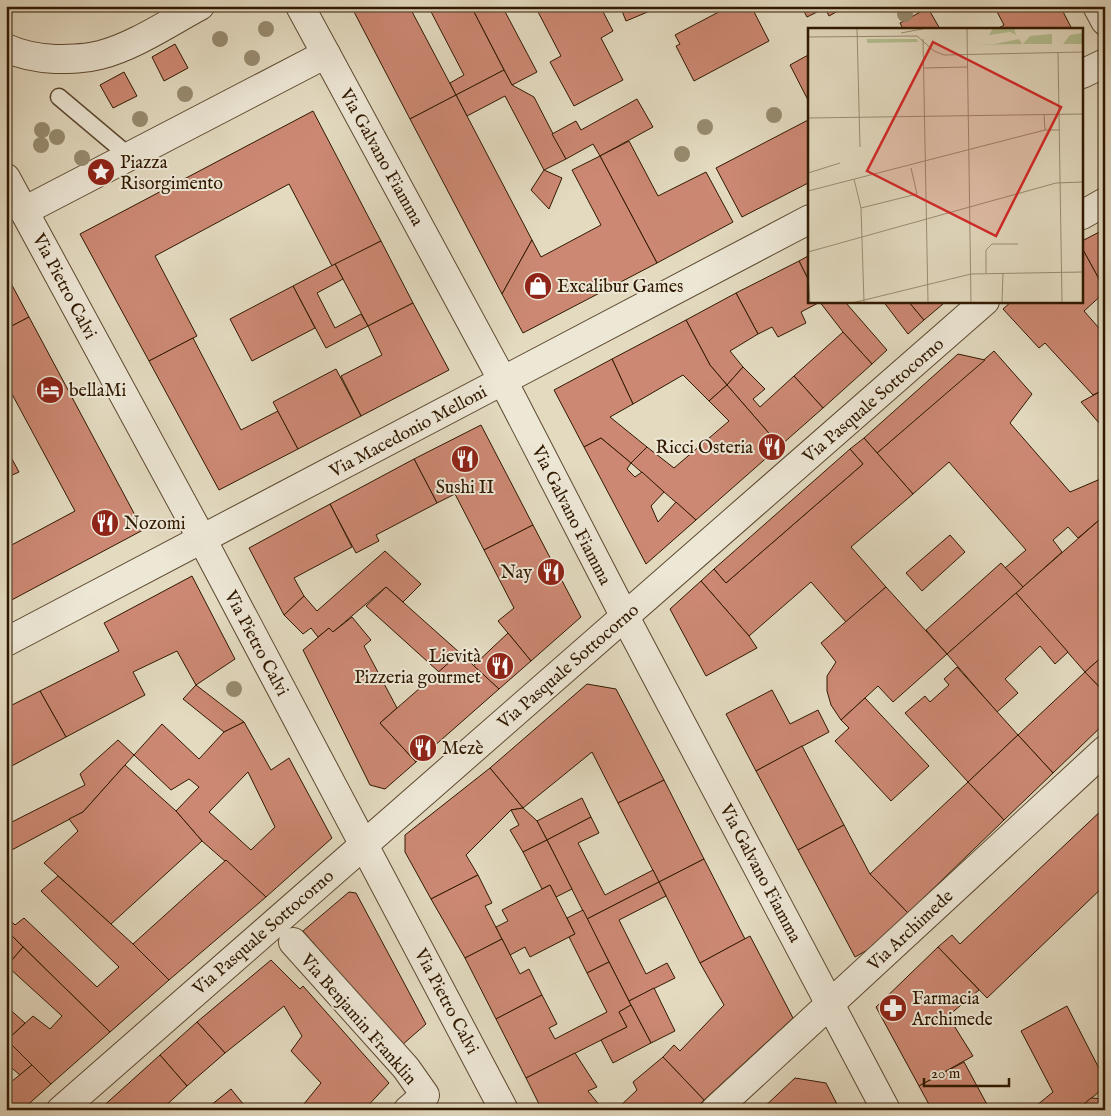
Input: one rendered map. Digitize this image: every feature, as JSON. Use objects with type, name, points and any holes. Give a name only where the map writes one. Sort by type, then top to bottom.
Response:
[{"type":"street","points":[[8,50],[43,58],[72,59],[100,55],[124,47],[200,6]]},
{"type":"street","points":[[24,211],[326,54],[300,6]]},
{"type":"street","points":[[1097,6],[1105,21]]},
{"type":"street","name":"Via Galvano Fiamma","points":[[326,54],[503,381],[625,617],[886,1110]]},
{"type":"street","points":[[1084,73],[1105,63]]},
{"type":"street","name":"Via Pietro Calvi","points":[[6,178],[202,539],[504,1110]]},
{"type":"street","points":[[1084,214],[1105,202]]},
{"type":"street","name":"Via Macedonio Melloni","points":[[6,642],[808,220]]},
{"type":"street","name":"Via Pasquale Sottocorno","points":[[61,1110],[984,302]]},
{"type":"street","name":"Via Archimede","points":[[715,1110],[1105,750]]},
{"type":"street","name":"Via Benjamin Franklin","points":[[293,942],[406,1068],[416,1103]]},
{"type":"lane","points":[[59,97],[129,156]]},
{"type":"building","points":[[351,6],[409,6],[456,95],[410,119]]},
{"type":"building","points":[[428,6],[471,6],[504,70],[456,95],[450,83],[464,75]]},
{"type":"building","points":[[471,6],[502,6],[537,72],[512,85]]},
{"type":"building","points":[[535,6],[600,6],[613,31],[601,38],[623,80],[574,106],[550,62],[561,56]]},
{"type":"building","points":[[620,6],[662,6],[626,21]]},
{"type":"building","points":[[674,6],[686,6],[676,10]]},
{"type":"building","points":[[730,6],[744,6],[746,11],[752,8],[769,41],[694,81],[676,46],[680,44],[675,35]]},
{"type":"building","points":[[801,6],[847,6],[829,16],[825,8],[807,17]]},
{"type":"building","points":[[994,6],[1060,6],[1071,28],[999,28],[1004,25]]},
{"type":"building","points":[[928,8],[939,28],[902,28],[900,23]]},
{"type":"building","points":[[175,44],[188,68],[164,81],[152,57]]},
{"type":"building","points":[[808,55],[808,100],[790,65]]},
{"type":"building","points":[[504,70],[512,85],[534,97],[566,159],[544,170],[505,96],[467,116],[456,95]]},
{"type":"building","points":[[124,72],[137,96],[113,108],[100,85]]},
{"type":"building","points":[[456,95],[532,240],[502,294],[410,119]]},
{"type":"building","points":[[637,99],[653,127],[600,156],[593,144],[566,159],[552,134],[576,121],[581,130]]},
{"type":"building","points":[[313,111],[381,241],[332,266],[289,184],[155,256],[197,336],[149,361],[80,234]]},
{"type":"building","points":[[808,120],[808,183],[742,217],[716,168]]},
{"type":"building","points":[[629,141],[658,196],[706,172],[733,222],[657,263],[600,156]]},
{"type":"building","points":[[600,156],[657,263],[523,333],[502,294],[532,240],[541,257],[601,225],[572,170]]},
{"type":"building","points":[[544,170],[562,178],[549,209],[531,190]]},
{"type":"building","points":[[1105,229],[1105,290],[1084,252],[1084,240]]},
{"type":"building","points":[[381,241],[413,303],[368,326],[335,264]]},
{"type":"building","points":[[1084,252],[1105,290],[1084,311],[1105,335],[1105,389],[1093,395],[1045,343],[1039,348],[1003,309],[1011,302],[1084,302]]},
{"type":"building","points":[[808,256],[808,279],[799,261]]},
{"type":"building","points":[[799,261],[808,279],[808,302],[820,302],[801,312],[806,323],[778,337],[772,327],[758,334],[736,293]]},
{"type":"building","points":[[335,264],[343,279],[317,293],[335,328],[361,314],[368,326],[326,348],[293,286]]},
{"type":"building","points":[[6,274],[29,317],[6,329]]},
{"type":"building","points":[[293,286],[315,328],[252,361],[230,319]]},
{"type":"building","points":[[736,293],[758,334],[730,351],[743,367],[727,385],[710,365],[686,320]]},
{"type":"building","points":[[820,302],[848,302],[846,303],[887,350],[872,364],[843,332]]},
{"type":"building","points":[[884,302],[909,302],[924,320],[908,334]]},
{"type":"building","points":[[909,302],[942,302],[943,304],[924,320]]},
{"type":"building","points":[[413,303],[449,370],[361,416],[341,376],[382,355],[368,326]]},
{"type":"building","points":[[29,317],[143,530],[6,603],[6,548],[75,511],[6,383],[6,329]]},
{"type":"building","points":[[686,320],[710,365],[727,385],[709,401],[683,375],[633,404],[612,359]]},
{"type":"building","points":[[843,332],[872,364],[823,408],[794,376]]},
{"type":"building","points":[[193,338],[241,430],[278,411],[298,449],[219,490],[149,361]]},
{"type":"building","points":[[994,351],[1032,394],[1010,423],[1070,492],[1105,477],[1105,515],[1078,538],[1068,527],[1053,540],[1062,552],[1023,587],[1005,568],[1026,550],[949,462],[913,494],[877,453]]},
{"type":"building","points":[[958,354],[985,360],[877,453],[864,438]]},
{"type":"building","points":[[612,359],[633,404],[610,417],[647,447],[631,463],[601,438],[584,447],[554,390]]},
{"type":"building","points":[[743,367],[765,389],[753,399],[760,407],[794,376],[823,408],[780,446],[727,385]]},
{"type":"building","points":[[336,369],[361,416],[298,449],[273,402]]},
{"type":"building","points":[[727,385],[780,446],[696,520],[631,463],[647,447],[674,468],[729,421],[709,401]]},
{"type":"building","points":[[1105,389],[1105,420],[1099,423],[1081,402]]},
{"type":"building","points":[[481,425],[533,525],[484,550],[455,494],[437,503],[414,459]]},
{"type":"building","points":[[601,438],[631,463],[627,469],[635,477],[642,472],[664,492],[651,506],[658,522],[676,502],[696,520],[646,564],[584,447]]},
{"type":"building","points":[[864,438],[913,494],[851,547],[886,587],[846,622],[811,582],[749,636],[701,581],[714,569],[726,583],[863,464],[850,449]]},
{"type":"building","points":[[6,448],[19,472],[6,478]]},
{"type":"building","points":[[850,449],[863,464],[726,583],[714,569]]},
{"type":"building","points":[[414,459],[437,503],[376,535],[379,541],[356,553],[330,504]]},
{"type":"building","points":[[330,504],[352,547],[294,578],[304,596],[284,615],[249,548]]},
{"type":"building","points":[[1105,515],[1105,654],[1085,672],[1016,593]]},
{"type":"building","points":[[533,525],[581,617],[531,661],[498,621],[514,608],[484,550]]},
{"type":"building","points":[[950,535],[965,552],[922,591],[906,573]]},
{"type":"building","points":[[385,551],[421,584],[403,602],[386,587],[333,632],[329,628],[318,637],[311,628],[303,634],[284,615],[304,596],[317,611]]},
{"type":"building","points":[[1001,563],[1023,587],[947,654],[926,630]]},
{"type":"building","points":[[192,576],[235,659],[196,685],[177,651],[133,672],[145,695],[66,737],[40,691],[119,651],[104,623]]},
{"type":"building","points":[[701,581],[749,636],[757,648],[706,676],[670,609]]},
{"type":"building","points":[[386,587],[460,653],[439,672],[366,606]]},
{"type":"building","points":[[886,587],[947,654],[893,702],[878,686],[841,720],[831,705],[827,691],[827,676],[836,662],[821,643]]},
{"type":"building","points":[[1016,593],[1068,652],[1055,664],[1040,646],[1005,679],[1018,693],[997,712],[947,654]]},
{"type":"building","points":[[352,617],[371,640],[364,646],[397,708],[380,723],[416,762],[385,789],[370,785],[303,650],[329,628],[333,632]]},
{"type":"building","points":[[508,633],[531,661],[499,689],[473,666]]},
{"type":"building","points":[[460,653],[499,689],[416,762],[380,723]]},
{"type":"building","points":[[1105,654],[1105,693],[1085,672]]},
{"type":"building","points":[[957,667],[1018,735],[968,782],[905,713],[925,696],[930,702],[949,685],[944,679]]},
{"type":"building","points":[[1085,672],[1105,693],[1105,723],[1053,773],[1018,735]]},
{"type":"building","points":[[587,684],[616,689],[664,780],[618,803],[592,752],[523,808],[490,768]]},
{"type":"building","points":[[196,685],[244,722],[224,732],[183,699]]},
{"type":"building","points":[[772,690],[790,724],[818,710],[829,732],[756,771],[726,714]]},
{"type":"building","points":[[40,691],[66,737],[6,769],[6,708]]},
{"type":"building","points":[[865,698],[929,766],[891,801],[835,741],[849,728],[841,720]]},
{"type":"building","points":[[244,722],[271,770],[289,758],[332,838],[266,897],[202,841],[176,811],[199,787],[189,779],[171,790],[134,755],[162,724],[199,759],[224,732]],"holes":[[[248,772],[275,827],[251,850],[209,812]]]},
{"type":"building","points":[[1018,735],[1053,773],[1004,820],[968,782]]},
{"type":"building","points":[[118,740],[134,755],[83,812],[6,853],[6,825],[85,785],[80,774]]},
{"type":"building","points":[[802,746],[844,825],[798,850],[756,771]]},
{"type":"building","points":[[125,765],[176,811],[202,841],[111,924],[44,863],[78,831],[69,819],[83,812]]},
{"type":"building","points":[[490,768],[523,808],[511,810],[466,855],[478,875],[431,899],[405,852],[405,835]]},
{"type":"building","points":[[664,780],[704,859],[659,882],[618,803]]},
{"type":"building","points":[[968,782],[1004,820],[908,913],[870,874]]},
{"type":"building","points":[[582,798],[591,817],[547,840],[537,821]]},
{"type":"building","points":[[1105,807],[1105,885],[987,998],[938,947],[952,935],[960,944]]},
{"type":"building","points":[[523,808],[537,821],[547,840],[523,852],[510,830],[519,825],[511,810]]},
{"type":"building","points":[[591,817],[599,833],[578,843],[605,895],[653,870],[659,882],[587,919],[547,840]]},
{"type":"building","points":[[844,825],[870,874],[908,913],[871,948],[855,957],[798,850]]},
{"type":"building","points":[[547,840],[572,889],[556,897],[550,885],[542,889],[523,852]]},
{"type":"building","points":[[704,859],[745,939],[700,963],[659,882]]},
{"type":"building","points":[[226,860],[266,897],[169,980],[133,944]]},
{"type":"building","points":[[478,875],[492,903],[485,906],[502,939],[465,958],[431,899]]},
{"type":"building","points":[[58,876],[133,944],[169,980],[110,1032],[6,930],[6,916],[15,925],[24,918],[97,987],[119,967],[41,891]]},
{"type":"building","points":[[659,882],[666,896],[619,920],[646,974],[667,963],[675,978],[629,1001],[587,919]]},
{"type":"building","points":[[550,885],[575,934],[530,957],[525,947],[510,955],[496,927],[508,921],[502,910]]},
{"type":"building","points":[[349,892],[356,893],[426,1024],[402,1045],[303,931]]},
{"type":"building","points":[[583,910],[609,962],[587,973],[569,937],[575,934],[567,918]]},
{"type":"building","points":[[6,930],[23,947],[6,967]]},
{"type":"building","points":[[750,936],[793,1018],[704,1100],[663,1057],[674,1045],[680,1051],[724,1005],[700,963]]},
{"type":"building","points":[[502,939],[520,974],[529,969],[542,995],[496,1019],[465,958]]},
{"type":"building","points":[[23,947],[110,1032],[51,1084],[7,1040],[33,1016],[50,1029],[62,1016],[7,966]]},
{"type":"building","points":[[938,947],[979,990],[948,1016],[973,1056],[919,1086],[876,1007]]},
{"type":"building","points":[[271,960],[300,989],[303,986],[389,1083],[364,1110],[299,1110],[321,1083],[291,1051],[302,1036],[284,1006],[225,1053],[197,1022]]},
{"type":"building","points":[[609,962],[631,1005],[619,1012],[627,1027],[526,1078],[496,1019],[542,995],[557,1024],[549,1028],[555,1039],[607,1012],[587,973]]},
{"type":"building","points":[[654,988],[675,1031],[651,1043],[629,1001]]},
{"type":"building","points":[[631,1005],[651,1043],[613,1063],[601,1040],[627,1027],[619,1012]]},
{"type":"building","points":[[6,1006],[25,1023],[7,1040],[6,1039]]},
{"type":"building","points":[[1067,1006],[1105,1080],[1105,1087],[1077,1110],[1031,1110],[1053,1092],[1021,1031]]},
{"type":"building","points":[[197,1022],[225,1053],[187,1086],[160,1055]]},
{"type":"building","points":[[6,1039],[32,1065],[20,1075],[6,1063]]},
{"type":"building","points":[[575,1053],[597,1087],[588,1091],[600,1106],[618,1108],[637,1090],[633,1082],[663,1057],[704,1100],[694,1110],[542,1110],[526,1078]]},
{"type":"building","points":[[160,1055],[187,1086],[161,1110],[99,1110]]},
{"type":"building","points":[[964,1062],[990,1110],[932,1110],[919,1086]]},
{"type":"building","points":[[32,1065],[51,1084],[22,1110],[6,1110],[6,1086]]},
{"type":"building","points":[[795,1078],[826,1083],[840,1110],[761,1110]]},
{"type":"building","points":[[231,1089],[248,1110],[205,1110]]},
{"type":"building","points":[[1091,1098],[1105,1099],[1105,1110],[1077,1110]]},
{"type":"place","name":"Piazza Risorgimento","points":[[101,172]]},
{"type":"place","name":"Excalibur Games","points":[[538,286]]},
{"type":"place","name":"bellaMi","points":[[50,390]]},
{"type":"place","name":"Ricci Osteria","points":[[772,447]]},
{"type":"place","name":"Sushi II","points":[[465,459]]},
{"type":"place","name":"Nozomi","points":[[105,523]]},
{"type":"place","name":"Nay","points":[[551,572]]},
{"type":"place","name":"Lievità Pizzeria gourmet","points":[[500,666]]},
{"type":"place","name":"Mezè","points":[[423,748]]},
{"type":"place","name":"Farmacia Archimede","points":[[893,1008]]}]
